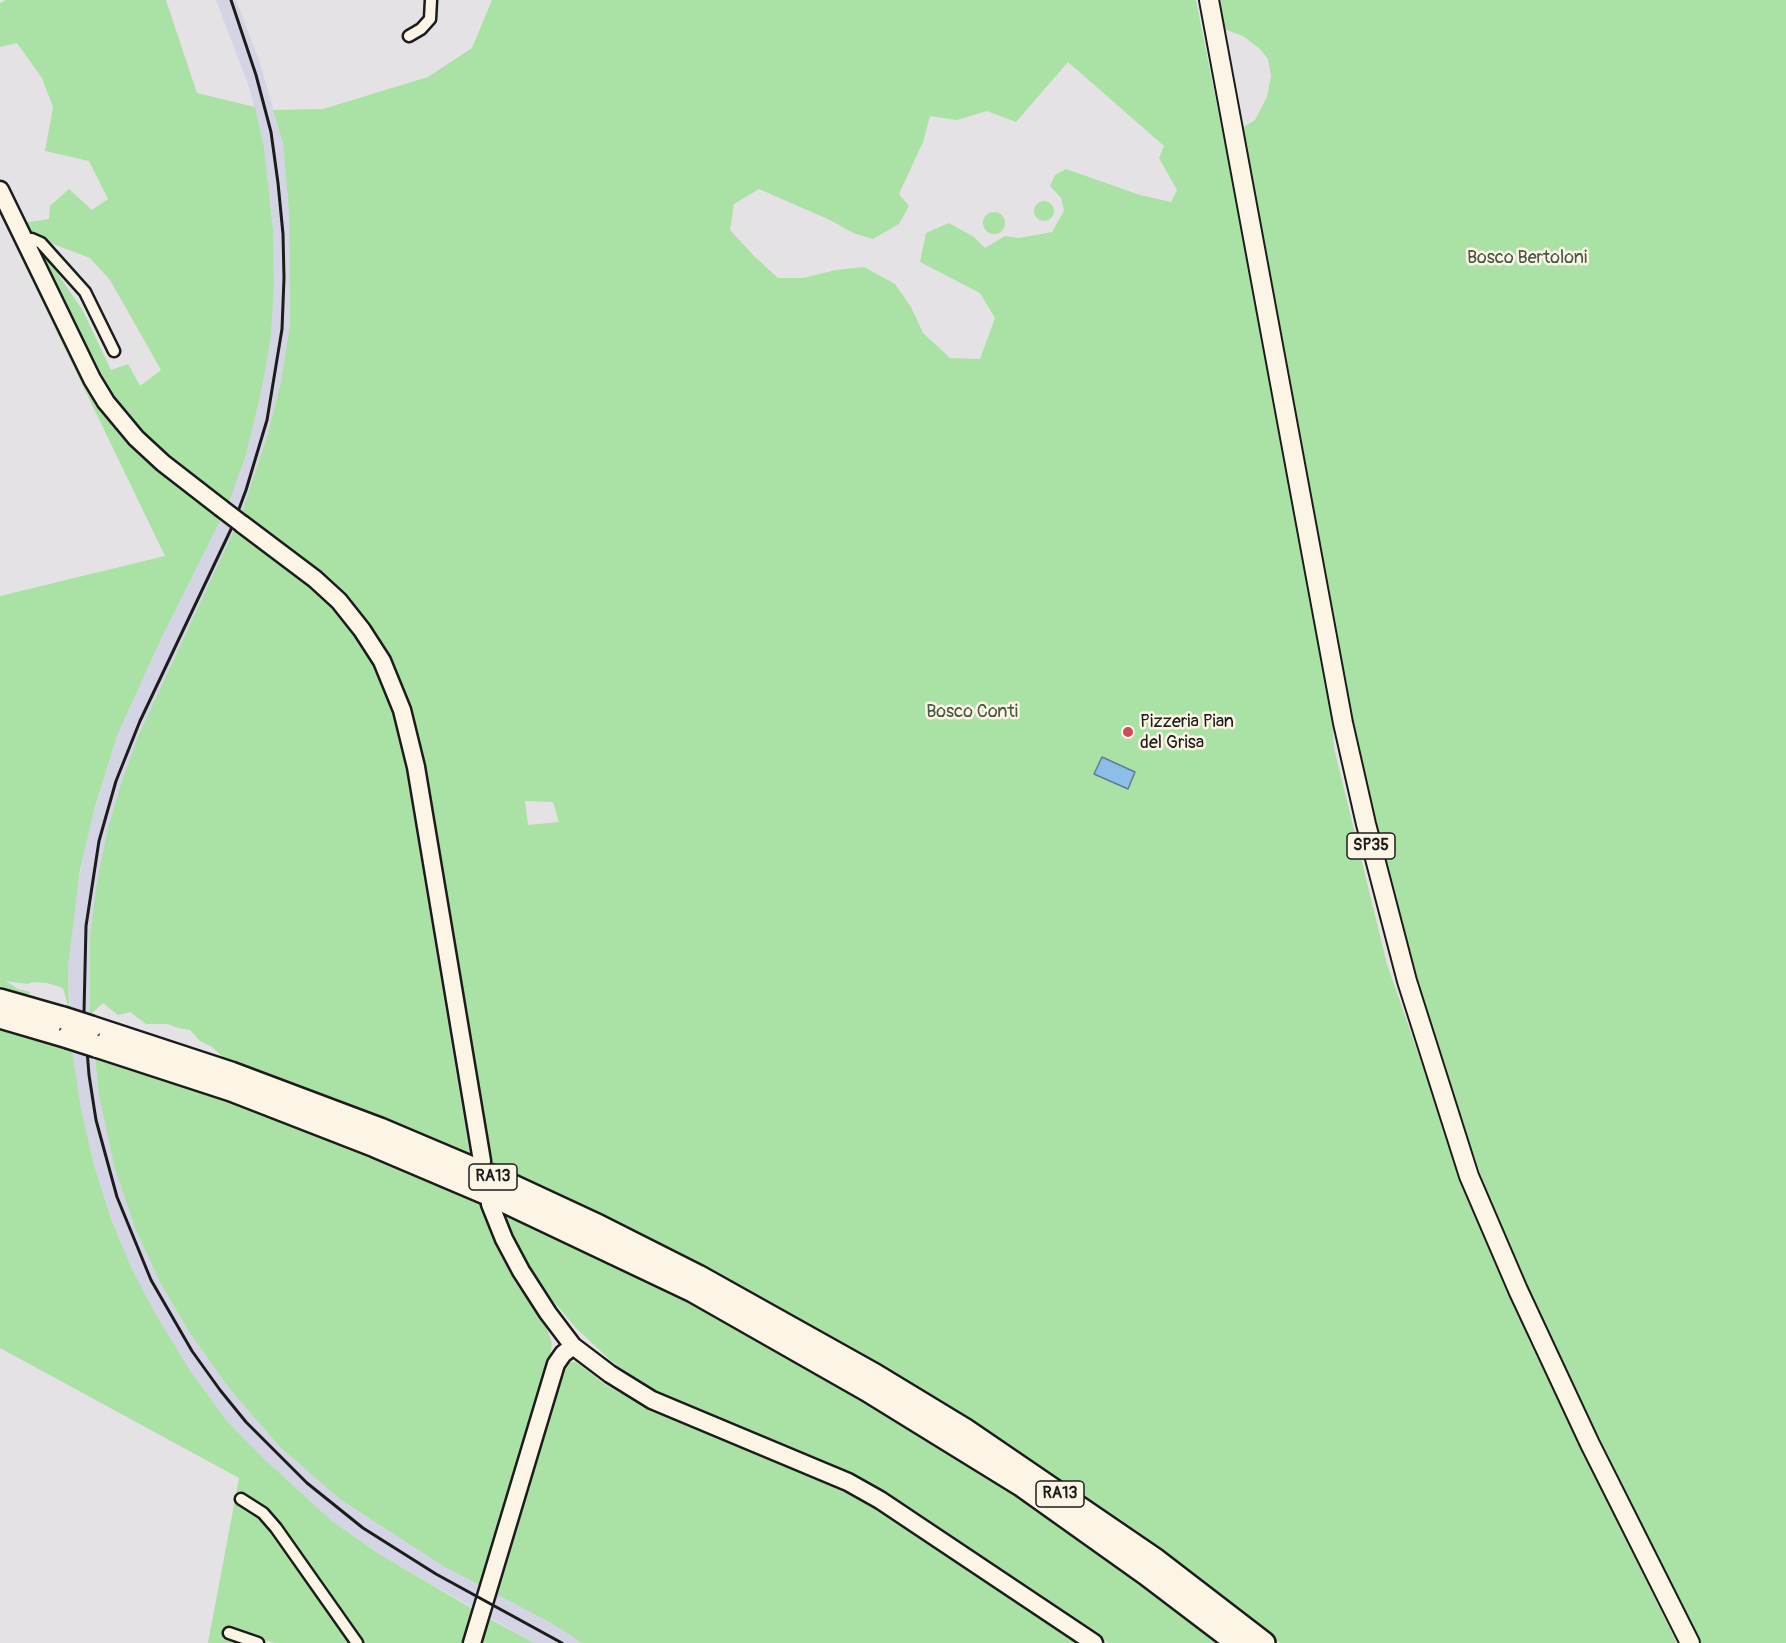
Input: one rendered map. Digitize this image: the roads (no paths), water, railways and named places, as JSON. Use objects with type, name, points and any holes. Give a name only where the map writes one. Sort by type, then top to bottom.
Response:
[{"type":"highway","name":"RA13","points":[[0,1000],[66,1028],[242,1077],[380,1129],[498,1179],[698,1276],[959,1436],[1030,1492],[1151,1567],[1213,1614],[1237,1643]]},
{"type":"highway","name":"RA13","points":[[0,1017],[66,1028]]},
{"type":"highway","points":[[1213,1614],[1264,1643]]},
{"type":"main road","name":"SP35","points":[[1209,0],[1343,723],[1366,824],[1407,981],[1469,1176],[1509,1269],[1590,1444],[1690,1643]]},
{"type":"main road","points":[[0,190],[87,369],[106,402],[143,445],[163,463],[315,579],[339,601],[362,630],[381,661],[402,710],[416,767],[482,1161]]},
{"type":"main road","points":[[489,1204],[521,1271],[548,1313],[573,1346],[610,1374],[652,1400],[848,1482],[880,1500],[1094,1643]]},
{"type":"main road","points":[[472,1643],[556,1365],[563,1354],[573,1346]]},
{"type":"street","points":[[409,36],[421,29],[430,19],[430,0]]},
{"type":"street","points":[[24,240],[32,239],[41,243],[85,292],[114,351]]},
{"type":"street","points":[[241,1499],[263,1513],[276,1528],[357,1643]]},
{"type":"street","points":[[229,1633],[258,1643]]},
{"type":"water","points":[[1102,757],[1135,772],[1128,789],[1094,774]]},
{"type":"railway","points":[[231,0],[256,75],[271,132],[283,234],[282,329],[267,420],[246,490],[233,525],[140,721],[116,781],[99,841],[86,926],[84,1012],[89,1075],[96,1120],[117,1197],[151,1280],[192,1351],[246,1422],[307,1483],[363,1528],[436,1574],[562,1643]]},
{"type":"place","name":"Pizzeria Pian del Grisa","points":[[1128,732]]},
{"type":"park label","name":"Bosco Bertoloni","points":[[1527,258]]},
{"type":"park label","name":"Bosco Conti","points":[[972,712]]}]
